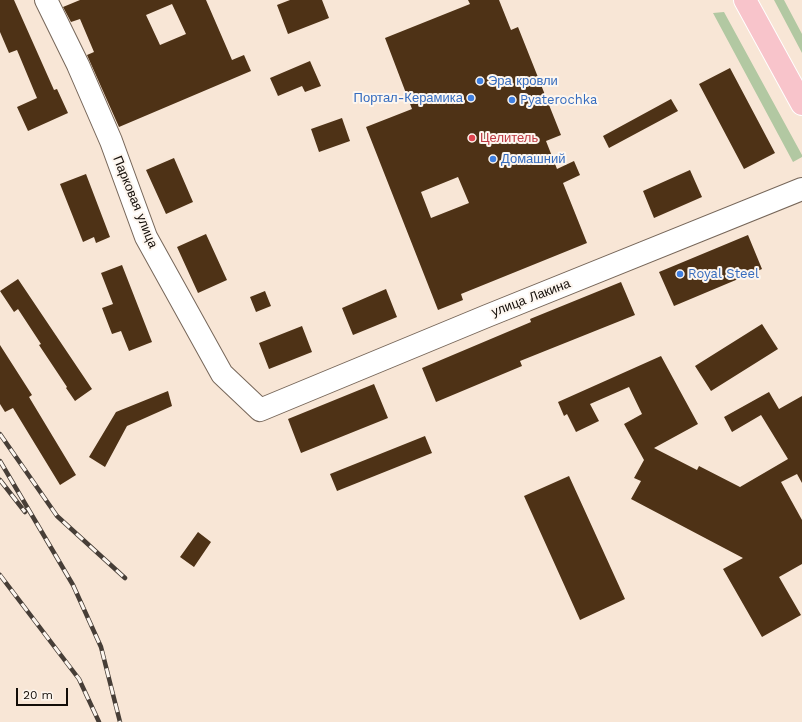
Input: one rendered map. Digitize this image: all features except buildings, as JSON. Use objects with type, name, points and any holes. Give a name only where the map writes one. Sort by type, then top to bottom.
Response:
[{"type":"main road","points":[[745,0],[802,104]]},
{"type":"street","name":"Парковая улица","points":[[46,0],[78,65],[111,141],[146,237],[222,374],[260,410]]},
{"type":"street","name":"улица Лакина","points":[[260,410],[487,316],[802,189]]},
{"type":"green space","points":[[774,0],[784,0],[802,34],[802,53]]},
{"type":"green space","points":[[724,12],[802,155],[802,157],[793,162],[713,13]]},
{"type":"railway","points":[[0,434],[57,516],[125,578]]},
{"type":"railway","points":[[0,461],[73,585],[101,647],[120,722]]},
{"type":"railway","points":[[0,480],[25,512]]},
{"type":"railway","points":[[0,575],[79,679],[99,722]]},
{"type":"place","name":"Эра кровли","points":[[480,81]]},
{"type":"place","name":"Портал-Керамика","points":[[471,98]]},
{"type":"place","name":"Pyaterochka","points":[[512,100]]},
{"type":"place","name":"Целитель","points":[[472,138]]},
{"type":"place","name":"Домашний","points":[[493,159]]},
{"type":"place","name":"Royal Steel","points":[[680,274]]}]
